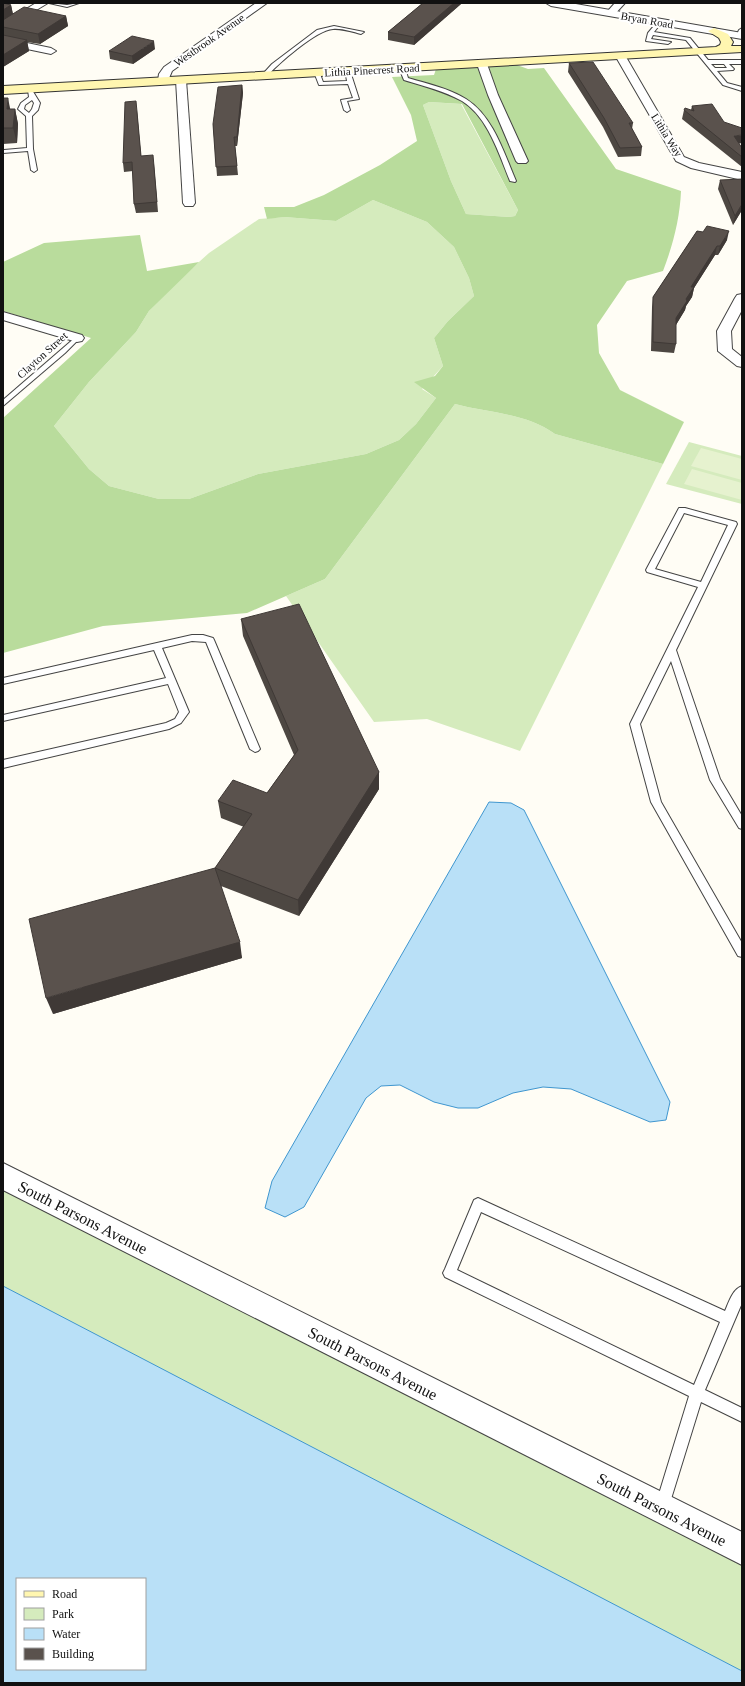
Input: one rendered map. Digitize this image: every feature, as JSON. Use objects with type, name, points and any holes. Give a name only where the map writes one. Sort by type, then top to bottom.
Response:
[{"type":"main road","points":[[714,31],[724,36],[727,42],[724,47],[717,51]]},
{"type":"main road","name":"Lithia Pinecrest Road","points":[[3,90],[31,93],[163,81],[317,72],[349,76],[402,68],[621,57],[742,49]]},
{"type":"street","points":[[3,27],[43,3]]},
{"type":"street","name":"Westbrook Avenue","points":[[163,81],[164,74],[168,69],[262,3]]},
{"type":"street","name":"Bryan Road","points":[[551,3],[714,31],[741,34]]},
{"type":"street","points":[[611,13],[620,3]]},
{"type":"street","points":[[3,41],[51,51]]},
{"type":"street","name":"Lithia Way","points":[[621,57],[680,159],[695,166],[742,176]]},
{"type":"street","points":[[482,64],[493,94],[522,161]]},
{"type":"street","name":"Westbrook Avenue","points":[[181,80],[189,202]]},
{"type":"street","points":[[742,298],[724,331],[725,351],[742,363]]},
{"type":"street","points":[[3,316],[77,338]]},
{"type":"street","name":"South Parsons Avenue","points":[[3,1176],[742,1550]]},
{"type":"lane","points":[[51,3],[66,6],[76,3]]},
{"type":"lane","points":[[660,22],[651,33],[648,40],[668,42]]},
{"type":"lane","points":[[264,76],[274,65],[319,30],[334,27],[361,32]]},
{"type":"lane","points":[[651,33],[688,39],[725,84],[742,89]]},
{"type":"lane","points":[[708,62],[742,62]]},
{"type":"lane","points":[[714,70],[731,69],[725,62]]},
{"type":"lane","points":[[402,68],[406,79],[444,91],[474,107],[495,140],[513,181]]},
{"type":"lane","points":[[347,110],[344,100],[356,99],[349,76]]},
{"type":"lane","points":[[29,116],[21,109],[31,93],[37,103],[35,110],[29,116],[30,149],[34,170]]},
{"type":"lane","points":[[4,152],[30,149]]},
{"type":"lane","name":"Clayton Street","points":[[3,404],[77,338]]},
{"type":"lane","points":[[703,586],[650,570],[682,510],[733,524],[672,651],[636,724],[656,802],[742,952]]},
{"type":"lane","points":[[3,681],[192,638],[203,638],[210,640],[255,749]]},
{"type":"lane","points":[[3,764],[169,726],[178,721],[184,712],[157,646]]},
{"type":"lane","points":[[672,651],[715,780],[742,825]]},
{"type":"lane","points":[[3,718],[171,680]]},
{"type":"lane","points":[[728,1319],[478,1204],[449,1273],[742,1415]]},
{"type":"lane","points":[[662,1509],[697,1393],[736,1300],[742,1292]]},
{"type":"green space","points":[[517,65],[528,69],[544,68],[616,169],[681,191],[675,231],[663,271],[627,281],[597,325],[599,353],[620,390],[684,422],[663,464],[555,434],[532,422],[507,414],[455,404],[325,579],[247,613],[103,626],[3,653],[3,418],[91,338],[3,311],[3,262],[44,243],[140,235],[147,271],[199,262],[149,311],[136,332],[89,382],[54,426],[89,469],[109,486],[159,499],[189,499],[258,474],[366,454],[399,440],[416,424],[436,398],[414,382],[435,376],[443,366],[434,338],[448,321],[474,296],[469,278],[454,247],[427,222],[373,200],[336,221],[284,217],[267,219],[264,207],[294,207],[324,195],[380,165],[417,141],[411,115],[392,77],[434,75],[436,69]],"holes":[[[429,102],[462,104],[518,210],[515,216],[509,217],[466,214],[451,181],[423,105]]]},
{"type":"green space","points":[[429,102],[461,104],[518,210],[515,216],[509,217],[466,214],[451,181],[423,105]]},
{"type":"green space","points":[[373,200],[427,222],[454,247],[469,278],[474,296],[448,321],[434,338],[443,366],[422,389],[436,398],[416,424],[399,440],[366,454],[258,474],[189,499],[159,499],[109,486],[89,469],[54,426],[89,382],[136,332],[149,311],[180,279],[209,253],[259,219],[284,217],[336,221]]},
{"type":"green space","points":[[455,404],[507,414],[544,427],[555,434],[663,464],[520,751],[427,719],[374,722],[286,596],[325,579]]},
{"type":"green space","points":[[689,442],[742,456],[742,504],[666,484]]},
{"type":"green space","points":[[701,448],[742,459],[742,480],[691,466]]},
{"type":"green space","points":[[692,469],[742,483],[742,500],[684,484]]},
{"type":"green space","points":[[3,1176],[742,1547],[742,1683],[3,1683]]},
{"type":"water","points":[[489,802],[511,803],[524,810],[670,1102],[666,1120],[650,1122],[571,1089],[543,1087],[513,1093],[478,1108],[458,1108],[434,1102],[400,1085],[381,1086],[366,1098],[304,1207],[285,1217],[265,1208],[272,1181]]},
{"type":"water","points":[[3,1286],[742,1671],[742,1683],[3,1683]]},
{"type":"building","points":[[3,3],[11,5],[3,10]]},
{"type":"building","points":[[423,3],[454,3],[414,37],[388,32]]},
{"type":"building","points":[[24,7],[66,16],[38,34],[3,27],[3,20]]},
{"type":"building","points":[[3,35],[27,40],[3,55]]},
{"type":"building","points":[[132,36],[154,41],[132,56],[109,51]]},
{"type":"building","points":[[593,62],[633,123],[629,123],[642,147],[620,148],[604,118],[569,63]]},
{"type":"building","points":[[242,85],[237,137],[234,137],[237,166],[216,167],[213,124],[218,87]]},
{"type":"building","points":[[3,98],[8,98],[7,109],[15,109],[13,128],[3,128]]},
{"type":"building","points":[[136,101],[141,156],[153,155],[157,202],[134,204],[132,162],[123,163],[125,102]]},
{"type":"building","points":[[712,104],[724,122],[742,128],[742,135],[734,136],[742,148],[742,157],[684,110],[685,108],[694,111],[692,106]]},
{"type":"building","points":[[742,179],[742,204],[735,216],[720,180]]},
{"type":"building","points":[[707,226],[729,231],[720,246],[717,246],[691,287],[694,287],[676,318],[676,344],[653,342],[653,297],[697,231],[703,232]]},
{"type":"building","points":[[299,604],[379,772],[298,900],[215,868],[252,814],[218,801],[233,780],[267,793],[298,750],[241,619]]},
{"type":"building","points":[[215,868],[240,942],[46,998],[29,919]]}]
